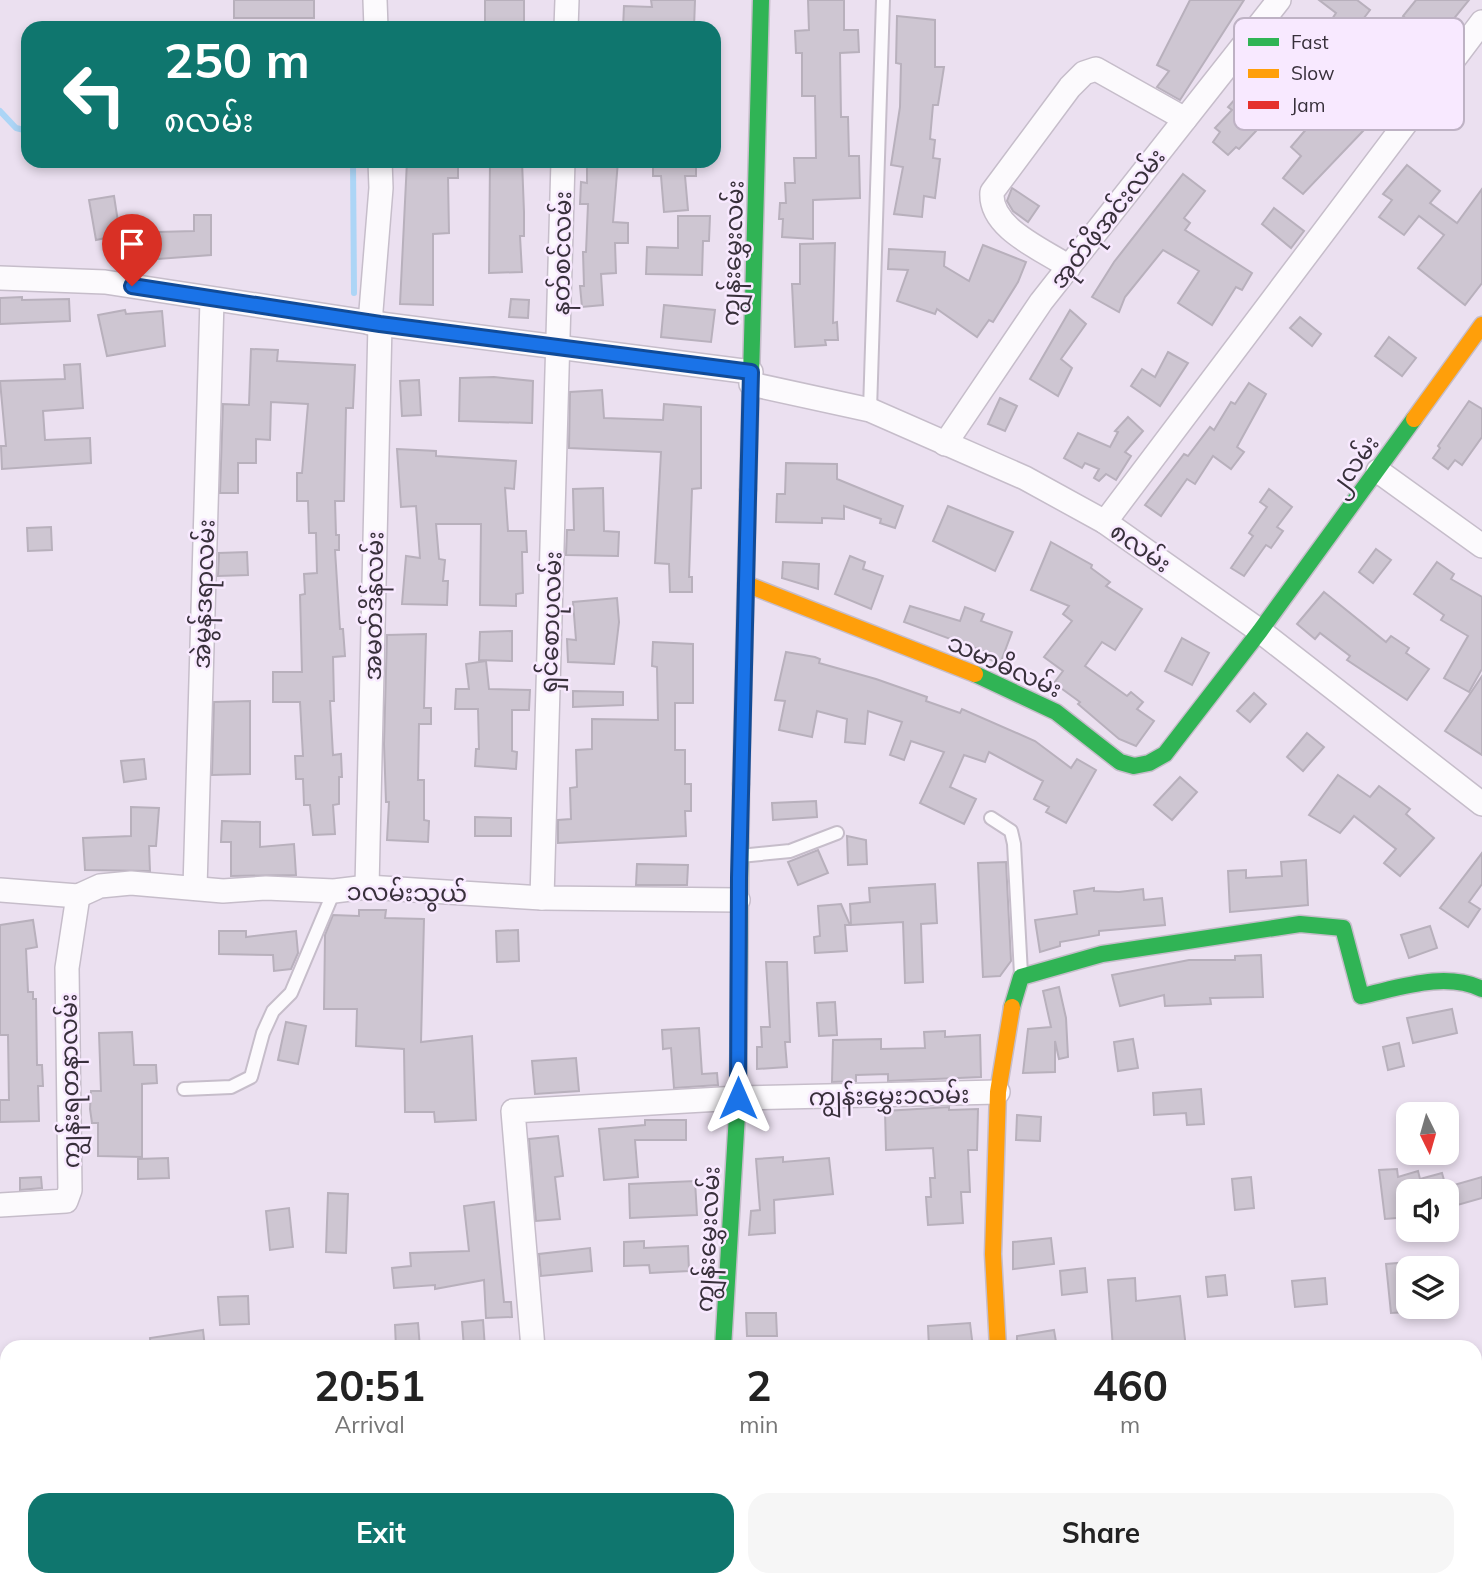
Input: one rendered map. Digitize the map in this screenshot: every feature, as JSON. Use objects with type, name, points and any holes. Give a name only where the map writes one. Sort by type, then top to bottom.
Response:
[{"type":"street","points":[[376,0],[376,21]]},
{"type":"street","points":[[566,21],[567,0]]},
{"type":"street","name":"ကျွန်းမွှေးလမ်း","points":[[723,1340],[738,1098],[738,900],[761,0]]},
{"type":"street","name":"အုတ်ဖိုအင်းလမ်း","points":[[1265,18],[1279,0]]},
{"type":"street","points":[[1464,46],[1482,22]]},
{"type":"street","name":"အုတ်ဖိုအင်းလမ်း","points":[[946,444],[1041,302],[1234,57]]},
{"type":"street","points":[[1069,267],[1001,222],[991,206],[992,192],[1070,87],[1084,73],[1096,69],[1185,119]]},
{"type":"street","points":[[1105,522],[1401,130]]},
{"type":"street","name":"အမတ်ဒိန်လမ်း","points":[[367,887],[380,168]]},
{"type":"street","name":"နတ်စင်လမ်း","points":[[559,346],[563,168]]},
{"type":"street","name":"၈လမ်း","points":[[0,278],[105,282],[375,324],[559,346],[751,378],[870,410],[1025,478],[1105,522],[1260,631],[1482,804]]},
{"type":"street","name":"အဲမွန်ဒရာလမ်း","points":[[195,888],[212,300]]},
{"type":"street","name":"၂လမ်း","points":[[1260,631],[1482,325]]},
{"type":"street","name":"ရှင်စောပုလမ်း","points":[[542,898],[559,346]]},
{"type":"street","points":[[1378,471],[1482,546]]},
{"type":"street","name":"သမာဓိလမ်း","points":[[746,584],[1014,690],[1059,713],[1107,754],[1129,767],[1151,766],[1166,754],[1260,631]]},
{"type":"street","name":"၁လမ်းသွယ်","points":[[78,896],[100,886],[131,883],[223,891],[266,888],[334,891],[367,887],[542,898],[738,900]]},
{"type":"street","points":[[0,890],[78,896]]},
{"type":"street","name":"ကျွန်းရတနာလမ်း","points":[[0,1205],[65,1201],[70,1190],[67,968],[78,896]]},
{"type":"street","points":[[998,1340],[993,1254],[998,1092],[1014,992],[1021,977],[1102,954],[1300,924],[1343,928],[1361,996],[1431,982],[1472,981],[1482,989]]},
{"type":"street","name":"ကျွန်းမွှေး၁လမ်း","points":[[532,1340],[513,1111],[738,1098],[998,1092]]},
{"type":"street","points":[[749,1587],[792,1587]]},
{"type":"lane","points":[[870,410],[883,0]]},
{"type":"lane","points":[[990,818],[1010,831],[1014,844],[1021,977]]},
{"type":"lane","points":[[739,856],[790,851],[837,833]]},
{"type":"lane","points":[[184,1089],[230,1087],[251,1077],[263,1033],[273,1011],[291,993],[334,891]]},
{"type":"building","points":[[234,0],[314,0],[314,18],[234,18]]},
{"type":"building","points":[[485,0],[524,0],[524,21],[485,21]]},
{"type":"building","points":[[651,0],[695,0],[694,21],[623,21],[624,6],[652,7]]},
{"type":"building","points":[[808,0],[844,0],[844,30],[858,30],[859,52],[840,53],[841,117],[848,117],[849,156],[859,156],[860,198],[813,200],[813,239],[782,237],[783,219],[779,219],[780,203],[786,203],[785,183],[795,183],[794,158],[816,158],[815,96],[802,96],[802,53],[796,53],[795,31],[809,30]]},
{"type":"building","points":[[1190,0],[1244,0],[1180,100],[1157,87],[1169,71],[1157,65]]},
{"type":"building","points":[[1319,0],[1357,0],[1370,10],[1364,18],[1333,18],[1336,13]]},
{"type":"building","points":[[1416,0],[1469,0],[1454,18],[1403,16]]},
{"type":"building","points":[[897,16],[935,20],[935,67],[944,67],[938,105],[933,105],[930,139],[935,140],[933,158],[940,159],[935,198],[924,196],[922,217],[894,214],[903,167],[891,165],[900,107],[901,64],[896,63]]},
{"type":"building","points":[[1234,100],[1234,130],[1257,130],[1239,149],[1236,147],[1228,155],[1213,142],[1220,132],[1215,128],[1232,110],[1228,107]]},
{"type":"building","points":[[1306,130],[1364,130],[1303,194],[1283,178],[1301,156],[1291,147]]},
{"type":"building","points":[[1407,165],[1440,191],[1430,203],[1457,223],[1482,189],[1482,283],[1465,305],[1418,268],[1444,235],[1419,216],[1404,235],[1379,217],[1392,200],[1383,194]]},
{"type":"building","points":[[407,168],[458,168],[458,178],[448,178],[449,233],[433,234],[433,305],[400,304]]},
{"type":"building","points":[[490,168],[522,168],[522,272],[489,273]]},
{"type":"building","points":[[587,168],[617,168],[613,222],[628,223],[628,243],[615,243],[616,273],[601,274],[603,305],[582,307],[580,286],[584,286],[583,252],[586,252],[588,204],[580,204],[581,182],[587,183]]},
{"type":"building","points":[[653,168],[696,168],[696,176],[685,176],[688,210],[664,212],[661,176],[653,176]]},
{"type":"building","points":[[1183,174],[1205,191],[1184,218],[1190,223],[1185,230],[1252,273],[1242,290],[1236,287],[1212,325],[1178,303],[1199,271],[1163,250],[1125,297],[1119,312],[1092,297],[1114,262]]},
{"type":"building","points":[[1012,188],[1039,206],[1028,222],[1013,211],[1007,201]]},
{"type":"building","points":[[114,196],[120,235],[96,240],[89,200]]},
{"type":"building","points":[[1274,208],[1304,231],[1291,248],[1262,224]]},
{"type":"building","points":[[194,215],[211,215],[211,255],[158,259],[158,232],[194,231]]},
{"type":"building","points":[[678,216],[710,216],[709,241],[703,241],[702,275],[646,274],[647,247],[678,248]]},
{"type":"building","points":[[835,243],[833,323],[837,322],[838,340],[825,340],[826,345],[795,347],[792,284],[800,284],[800,244]]},
{"type":"building","points":[[983,245],[1026,262],[1018,282],[993,322],[989,320],[977,337],[937,309],[935,314],[897,301],[908,270],[888,269],[889,249],[945,252],[944,266],[969,281]]},
{"type":"building","points":[[22,297],[22,300],[69,299],[70,321],[0,324],[0,298]]},
{"type":"building","points":[[511,299],[529,300],[528,318],[509,317]]},
{"type":"building","points":[[664,305],[715,310],[711,342],[661,337]]},
{"type":"building","points":[[125,310],[126,314],[162,311],[165,346],[107,356],[98,315]]},
{"type":"building","points":[[1070,310],[1086,324],[1061,359],[1072,368],[1058,396],[1030,379]]},
{"type":"building","points":[[1300,317],[1321,334],[1312,346],[1290,328]]},
{"type":"building","points":[[1389,337],[1416,358],[1402,376],[1375,356]]},
{"type":"building","points":[[251,349],[278,350],[277,361],[355,365],[353,408],[346,408],[344,501],[335,501],[336,535],[339,535],[339,550],[335,550],[340,629],[343,629],[345,656],[333,657],[334,701],[330,701],[333,755],[341,754],[342,777],[339,777],[339,804],[333,805],[335,834],[313,835],[310,805],[304,805],[303,779],[296,779],[295,756],[303,756],[300,702],[273,702],[273,672],[302,672],[300,595],[305,594],[304,574],[317,573],[316,533],[309,533],[308,501],[297,501],[297,473],[302,473],[308,404],[271,402],[270,440],[256,439],[256,463],[238,463],[238,493],[220,493],[223,404],[249,405]]},
{"type":"building","points":[[1168,352],[1188,363],[1160,406],[1131,386],[1142,369],[1155,377]]},
{"type":"building","points":[[80,364],[83,408],[43,411],[45,440],[90,438],[91,463],[2,469],[1,446],[6,446],[0,381],[65,379],[64,365]]},
{"type":"building","points":[[494,377],[533,381],[532,423],[459,421],[460,378]]},
{"type":"building","points":[[419,380],[421,415],[402,416],[400,381]]},
{"type":"building","points":[[1249,383],[1266,394],[1237,447],[1244,452],[1231,469],[1213,456],[1195,484],[1187,479],[1161,516],[1145,505],[1184,454],[1188,456],[1210,427],[1214,430],[1231,402],[1235,404]]},
{"type":"building","points":[[602,390],[604,418],[663,420],[664,404],[701,407],[701,488],[692,489],[689,577],[692,577],[692,592],[670,592],[669,564],[655,563],[661,452],[569,448],[570,392]]},
{"type":"building","points":[[1000,398],[1017,406],[1005,431],[988,424]]},
{"type":"building","points":[[1469,401],[1482,409],[1482,437],[1462,465],[1455,460],[1448,469],[1433,458],[1440,448],[1438,446]]},
{"type":"building","points":[[1128,417],[1143,431],[1125,452],[1131,456],[1116,480],[1106,474],[1099,481],[1094,478],[1099,469],[1085,463],[1082,468],[1064,458],[1078,433],[1110,447],[1118,432],[1115,431]]},
{"type":"building","points":[[397,449],[436,451],[436,456],[516,461],[514,489],[505,488],[508,531],[526,531],[527,552],[522,552],[523,593],[516,594],[516,606],[480,605],[481,524],[436,524],[439,559],[445,560],[443,581],[448,581],[447,605],[402,604],[406,556],[420,558],[416,506],[401,507]]},
{"type":"building","points":[[786,463],[837,464],[837,479],[903,506],[895,528],[880,523],[881,519],[844,506],[844,519],[822,518],[822,523],[776,522],[777,494],[785,494]]},
{"type":"building","points":[[603,488],[604,531],[619,532],[618,556],[566,555],[567,530],[574,530],[573,489]]},
{"type":"building","points":[[1269,489],[1292,507],[1277,527],[1283,531],[1271,548],[1266,545],[1244,576],[1231,568],[1253,536],[1249,533],[1267,507],[1260,502]]},
{"type":"building","points":[[948,506],[1013,532],[995,571],[933,541]]},
{"type":"building","points":[[51,527],[52,550],[28,551],[27,528]]},
{"type":"building","points":[[1051,542],[1092,565],[1091,568],[1110,582],[1106,586],[1142,609],[1115,650],[1102,642],[1085,666],[1127,696],[1131,692],[1143,702],[1137,709],[1154,721],[1136,746],[1119,739],[1078,704],[1080,702],[1054,683],[1063,671],[1044,657],[1072,621],[1063,614],[1069,606],[1031,590]]},
{"type":"building","points":[[1376,549],[1391,560],[1373,583],[1359,572]]},
{"type":"building","points":[[247,552],[248,575],[218,576],[219,553]]},
{"type":"building","points":[[850,556],[865,562],[863,569],[883,576],[871,609],[835,594]]},
{"type":"building","points":[[783,562],[819,564],[818,589],[782,578]]},
{"type":"building","points":[[1437,562],[1454,574],[1451,579],[1482,597],[1482,669],[1469,692],[1444,678],[1468,636],[1441,620],[1444,615],[1414,594]]},
{"type":"building","points":[[1324,592],[1386,642],[1391,636],[1409,648],[1406,653],[1429,669],[1407,700],[1347,660],[1350,656],[1320,633],[1315,639],[1297,624]]},
{"type":"building","points":[[617,598],[619,622],[614,664],[568,662],[567,639],[576,640],[573,602]]},
{"type":"building","points":[[910,606],[960,621],[965,607],[984,614],[981,621],[1012,632],[1000,664],[984,657],[986,652],[904,622]]},
{"type":"building","points":[[512,631],[512,661],[479,660],[480,632]]},
{"type":"building","points":[[426,634],[424,708],[431,708],[431,724],[419,724],[418,780],[424,780],[424,820],[429,821],[428,842],[387,840],[389,802],[386,802],[384,744],[387,635]]},
{"type":"building","points":[[1182,638],[1209,653],[1192,685],[1165,671]]},
{"type":"building","points":[[653,642],[693,644],[693,703],[675,703],[675,750],[685,750],[685,784],[691,784],[691,811],[685,811],[686,836],[558,843],[558,820],[571,819],[570,788],[577,787],[576,750],[592,749],[592,719],[658,720],[657,667],[652,666]]},
{"type":"building","points":[[786,652],[815,657],[820,659],[819,663],[927,697],[926,701],[960,713],[962,709],[1035,741],[1071,768],[1077,759],[1096,770],[1066,823],[1046,812],[1049,807],[1034,799],[1043,781],[989,752],[985,762],[964,755],[950,787],[976,799],[964,824],[920,803],[944,752],[911,741],[904,760],[890,755],[902,722],[868,711],[865,744],[845,742],[847,719],[817,711],[812,737],[779,730],[785,701],[775,700]]},
{"type":"building","points":[[486,661],[489,689],[530,690],[529,710],[512,710],[512,751],[517,752],[516,769],[475,766],[476,749],[479,749],[478,709],[455,709],[456,689],[469,689],[466,664]]},
{"type":"building","points":[[1482,676],[1482,755],[1445,731]]},
{"type":"building","points":[[573,691],[623,692],[623,705],[573,707]]},
{"type":"building","points":[[1254,693],[1266,704],[1250,722],[1237,711]]},
{"type":"building","points":[[250,701],[250,774],[212,775],[214,702]]},
{"type":"building","points":[[1307,733],[1324,747],[1303,771],[1287,757]]},
{"type":"building","points":[[144,759],[146,779],[124,782],[121,761]]},
{"type":"building","points":[[1338,775],[1370,797],[1379,786],[1410,809],[1406,814],[1434,838],[1400,876],[1384,863],[1396,849],[1354,816],[1340,833],[1309,815]]},
{"type":"building","points":[[1180,777],[1197,792],[1172,820],[1154,805]]},
{"type":"building","points":[[816,801],[817,817],[773,820],[772,803]]},
{"type":"building","points":[[131,807],[159,808],[156,846],[149,846],[150,871],[85,870],[83,838],[131,836]]},
{"type":"building","points":[[475,817],[511,818],[511,836],[475,836]]},
{"type":"building","points":[[222,821],[260,822],[260,847],[294,844],[296,875],[231,876],[231,842],[221,842]]},
{"type":"building","points":[[847,836],[866,840],[867,864],[848,865]]},
{"type":"building","points":[[818,850],[828,873],[798,885],[788,862]]},
{"type":"building","points":[[1482,853],[1482,884],[1469,902],[1480,909],[1468,927],[1440,908]]},
{"type":"building","points":[[1306,860],[1308,905],[1230,912],[1228,871],[1246,870],[1246,878],[1282,876],[1281,862]]},
{"type":"building","points":[[1006,862],[1011,961],[1000,976],[983,977],[978,863]]},
{"type":"building","points":[[637,864],[688,865],[687,885],[636,885]]},
{"type":"building","points":[[935,884],[937,923],[921,924],[923,982],[905,983],[903,922],[851,925],[850,904],[870,902],[869,888]]},
{"type":"building","points":[[1094,888],[1094,891],[1119,892],[1143,889],[1144,900],[1162,898],[1165,925],[1099,931],[1099,935],[1060,942],[1060,946],[1040,952],[1035,920],[1077,914],[1074,891]]},
{"type":"building","points":[[841,904],[850,925],[845,925],[847,951],[815,953],[814,937],[820,936],[818,906]]},
{"type":"building","points":[[359,910],[386,910],[385,918],[424,919],[421,1042],[472,1036],[476,1120],[435,1122],[434,1112],[405,1112],[404,1049],[356,1046],[357,1009],[324,1009],[325,935],[333,915],[359,916]]},
{"type":"building","points":[[33,920],[37,947],[26,949],[28,992],[33,992],[33,999],[36,999],[37,1065],[42,1065],[43,1086],[38,1086],[39,1121],[0,1122],[0,1100],[9,1100],[8,1035],[0,1035],[0,925]]},
{"type":"building","points":[[1430,926],[1437,948],[1409,958],[1401,935]]},
{"type":"building","points":[[518,930],[519,961],[497,962],[496,931]]},
{"type":"building","points":[[219,931],[246,931],[246,937],[296,931],[298,953],[291,969],[274,971],[273,955],[219,954]]},
{"type":"building","points":[[1261,955],[1263,997],[1210,998],[1211,1004],[1165,1006],[1164,995],[1120,1006],[1112,975],[1189,960],[1235,960],[1235,956]]},
{"type":"building","points":[[766,962],[787,962],[790,1042],[785,1042],[787,1067],[757,1069],[757,1047],[762,1047],[761,1027],[770,1027]]},
{"type":"building","points":[[1059,987],[1066,1018],[1068,1057],[1059,1059],[1055,1041],[1055,1072],[1023,1073],[1028,1029],[1051,1027],[1043,991]]},
{"type":"building","points":[[835,1002],[837,1035],[819,1036],[817,1003]]},
{"type":"building","points":[[1452,1009],[1457,1033],[1413,1043],[1407,1018]]},
{"type":"building","points":[[286,1022],[306,1026],[298,1064],[278,1060]]},
{"type":"building","points":[[699,1028],[702,1074],[717,1073],[718,1085],[674,1088],[671,1048],[663,1049],[662,1030]]},
{"type":"building","points":[[945,1031],[945,1037],[980,1035],[981,1077],[888,1081],[888,1074],[856,1075],[856,1081],[832,1082],[833,1040],[881,1039],[881,1049],[925,1048],[924,1032]]},
{"type":"building","points":[[132,1032],[134,1065],[156,1065],[157,1083],[142,1084],[142,1157],[98,1156],[98,1123],[92,1123],[90,1109],[91,1091],[101,1091],[99,1033]]},
{"type":"building","points":[[1133,1039],[1138,1068],[1118,1071],[1114,1042]]},
{"type":"building","points":[[1399,1043],[1404,1066],[1388,1070],[1383,1047]]},
{"type":"building","points":[[576,1058],[579,1091],[535,1094],[532,1061]]},
{"type":"building","points":[[1201,1089],[1204,1124],[1187,1125],[1186,1113],[1154,1115],[1153,1093]]},
{"type":"building","points":[[949,1107],[949,1110],[978,1109],[977,1150],[968,1150],[970,1192],[961,1192],[963,1223],[928,1225],[926,1197],[931,1197],[930,1178],[935,1178],[933,1148],[886,1150],[885,1111]]},
{"type":"building","points":[[1017,1115],[1041,1117],[1040,1141],[1016,1140]]},
{"type":"building","points":[[645,1120],[686,1120],[686,1140],[635,1140],[638,1177],[604,1180],[599,1129],[645,1125]]},
{"type":"building","points":[[558,1136],[563,1176],[555,1177],[560,1219],[536,1221],[529,1139]]},
{"type":"building","points":[[783,1157],[783,1162],[829,1158],[833,1194],[774,1200],[775,1233],[749,1235],[751,1211],[760,1210],[756,1159]]},
{"type":"building","points":[[168,1158],[169,1178],[138,1179],[138,1159]]},
{"type":"building","points":[[1397,1169],[1398,1177],[1418,1171],[1420,1179],[1396,1179],[1396,1218],[1385,1219],[1379,1170]]},
{"type":"building","points":[[1442,1173],[1444,1179],[1420,1179]]},
{"type":"building","points":[[41,1177],[42,1188],[20,1190],[20,1178]]},
{"type":"building","points":[[1251,1177],[1254,1208],[1235,1210],[1232,1179]]},
{"type":"building","points":[[1482,1177],[1482,1198],[1459,1205],[1459,1184]]},
{"type":"building","points":[[695,1181],[697,1215],[630,1218],[629,1184]]},
{"type":"building","points":[[328,1193],[348,1194],[346,1253],[326,1252]]},
{"type":"building","points":[[494,1202],[504,1302],[511,1302],[512,1317],[486,1318],[484,1280],[435,1289],[435,1285],[394,1288],[392,1268],[411,1266],[410,1253],[469,1251],[464,1206]]},
{"type":"building","points":[[289,1208],[293,1247],[270,1250],[266,1211]]},
{"type":"building","points":[[1051,1238],[1054,1264],[1013,1269],[1013,1242]]},
{"type":"building","points":[[644,1241],[644,1248],[688,1246],[689,1271],[650,1273],[649,1265],[624,1266],[624,1242]]},
{"type":"building","points":[[590,1248],[592,1271],[541,1276],[539,1254]]},
{"type":"building","points":[[1396,1263],[1396,1313],[1391,1313],[1386,1264]]},
{"type":"building","points":[[1085,1268],[1087,1292],[1062,1295],[1060,1271]]},
{"type":"building","points":[[1225,1275],[1227,1295],[1208,1297],[1206,1277]]},
{"type":"building","points":[[1135,1278],[1136,1301],[1180,1296],[1185,1340],[1112,1340],[1108,1280]]},
{"type":"building","points":[[1325,1278],[1327,1304],[1295,1307],[1292,1281]]},
{"type":"building","points":[[248,1296],[249,1324],[220,1325],[218,1297]]},
{"type":"building","points":[[746,1313],[776,1313],[777,1336],[747,1336]]},
{"type":"building","points":[[483,1320],[484,1340],[463,1340],[462,1322]]},
{"type":"building","points":[[418,1323],[419,1340],[396,1340],[395,1325]]},
{"type":"building","points":[[970,1323],[972,1340],[929,1340],[928,1326]]},
{"type":"building","points":[[203,1330],[204,1340],[150,1340]]},
{"type":"building","points":[[1054,1330],[1056,1340],[1017,1340],[1017,1336]]},
{"type":"waterway","points":[[0,111],[16,128],[21,129]]},
{"type":"waterway","points":[[353,168],[354,293]]},
{"type":"traffic: fast","points":[[748,490],[761,0]]},
{"type":"traffic: fast","points":[[975,674],[1056,712],[1120,762],[1134,766],[1149,763],[1165,754],[1260,631],[1414,419]]},
{"type":"traffic: fast","points":[[723,1340],[738,1098],[741,784]]},
{"type":"traffic: fast","points":[[1012,1007],[1021,977],[1102,954],[1300,924],[1343,928],[1361,996],[1437,981],[1453,981],[1482,989]]},
{"type":"traffic: slow","points":[[1414,419],[1482,325]]},
{"type":"traffic: slow","points":[[746,584],[975,674]]},
{"type":"traffic: slow","points":[[998,1340],[993,1254],[998,1092],[1012,1007]]},
{"type":"traffic: jam","points":[[741,784],[748,490]]},
{"type":"route","points":[[132,286],[380,324],[751,372],[739,878],[738,1098]]}]
